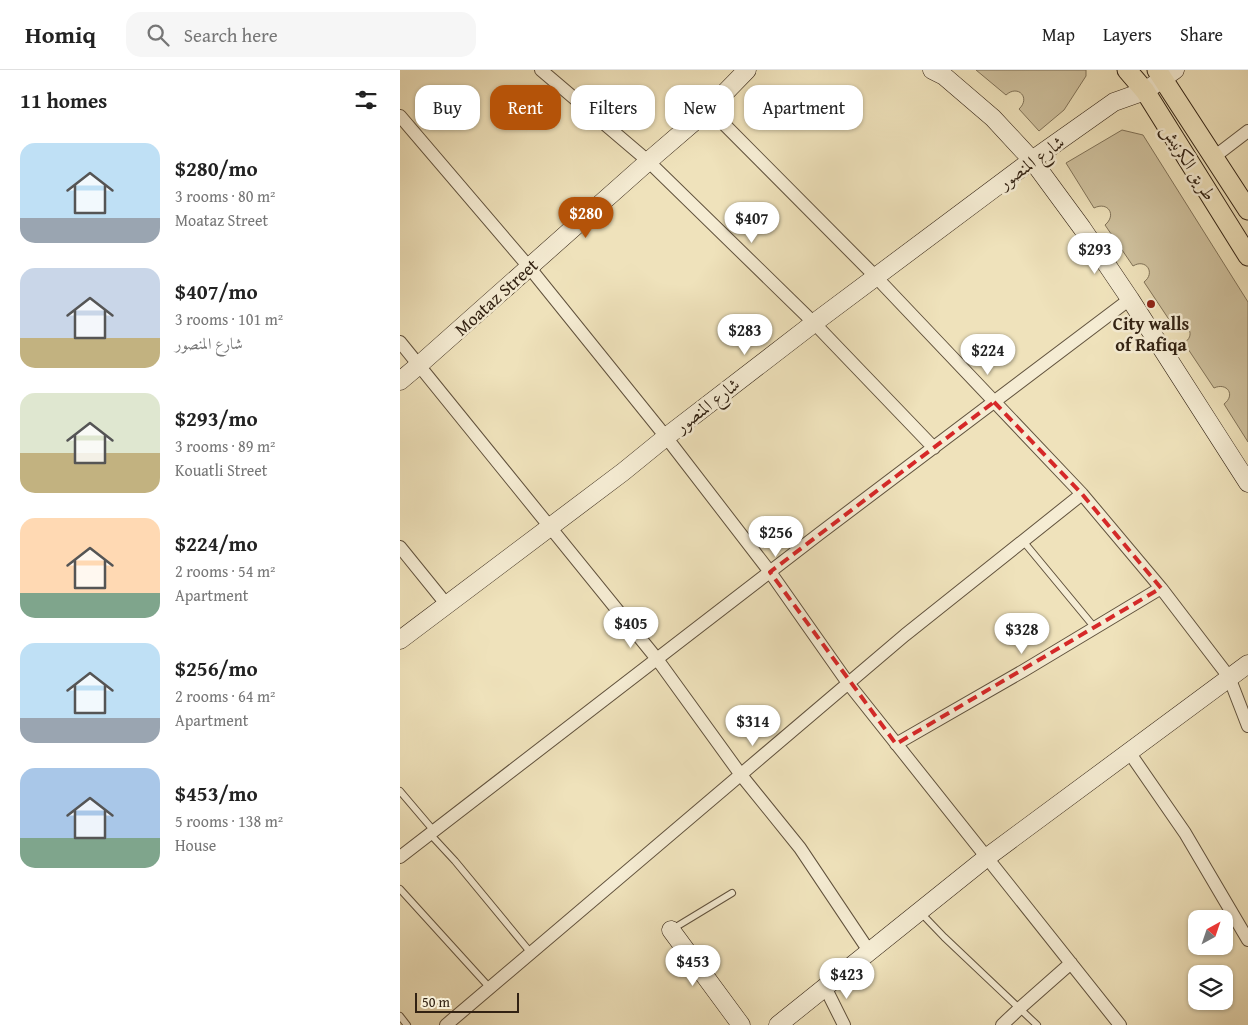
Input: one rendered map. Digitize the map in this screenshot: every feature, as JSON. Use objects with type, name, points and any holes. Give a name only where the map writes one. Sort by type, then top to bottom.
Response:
[{"type":"main road","name":"طريق الكرنيش","points":[[1165,73],[1214,157],[1248,210]]},
{"type":"main road","name":"طريق الكرنيش","points":[[1137,77],[1248,256]]},
{"type":"street","points":[[542,70],[648,161],[814,324],[934,448]]},
{"type":"street","name":"Moataz Street","points":[[732,85],[747,70]]},
{"type":"street","points":[[932,70],[944,76],[993,118],[1032,160],[1130,298],[1248,483]]},
{"type":"street","name":"شارع المنصور","points":[[400,640],[623,472],[876,277],[1032,160],[1114,102],[1137,77],[1165,73]]},
{"type":"street","points":[[400,116],[529,267],[666,438],[770,572],[848,684],[1120,1025]]},
{"type":"street","name":"Moataz Street","points":[[400,381],[684,130]]},
{"type":"street","points":[[729,130],[876,277],[1082,494],[1161,588],[1228,678],[1248,726]]},
{"type":"street","points":[[1214,157],[1248,131]]},
{"type":"street","points":[[400,857],[1130,298]]},
{"type":"street","points":[[400,342],[657,659],[742,775],[800,848],[869,951]]},
{"type":"street","points":[[446,1025],[742,775],[905,634],[1082,494]]},
{"type":"street","points":[[400,547],[448,605]]},
{"type":"street","points":[[896,744],[1023,671],[1161,588]]},
{"type":"street","points":[[778,1025],[986,858],[1248,664]]},
{"type":"street","points":[[1129,752],[1185,833],[1248,940]]},
{"type":"street","points":[[671,930],[741,1025]]},
{"type":"street","points":[[1002,1025],[1072,963]]},
{"type":"street","points":[[825,987],[844,1025]]},
{"type":"lane","points":[[1023,541],[1095,628]]},
{"type":"lane","points":[[400,791],[531,953]]},
{"type":"lane","points":[[400,889],[490,988]]},
{"type":"lane","points":[[671,930],[732,893]]},
{"type":"lane","points":[[919,912],[1037,1025]]},
{"type":"lane","points":[[400,1016],[407,1025]]},
{"type":"highlighted area","points":[[994,402],[1082,494],[1161,588],[896,744],[770,572]]},
{"type":"shaded area","points":[[976,70],[1086,70],[1086,76],[1064,110],[1039,131],[1019,109],[1024,101],[1022,94],[1015,91],[1006,95]]},
{"type":"shaded area","points":[[1122,130],[1143,135],[1248,302],[1248,442],[1224,404],[1228,400],[1230,393],[1223,387],[1214,388],[1184,343],[1190,336],[1189,329],[1183,325],[1174,327],[1144,282],[1149,275],[1148,268],[1142,264],[1133,266],[1105,225],[1109,221],[1109,210],[1103,206],[1094,208],[1066,163]]},
{"type":"place","name":"City walls of Rafiqa","points":[[1151,304]]}]
